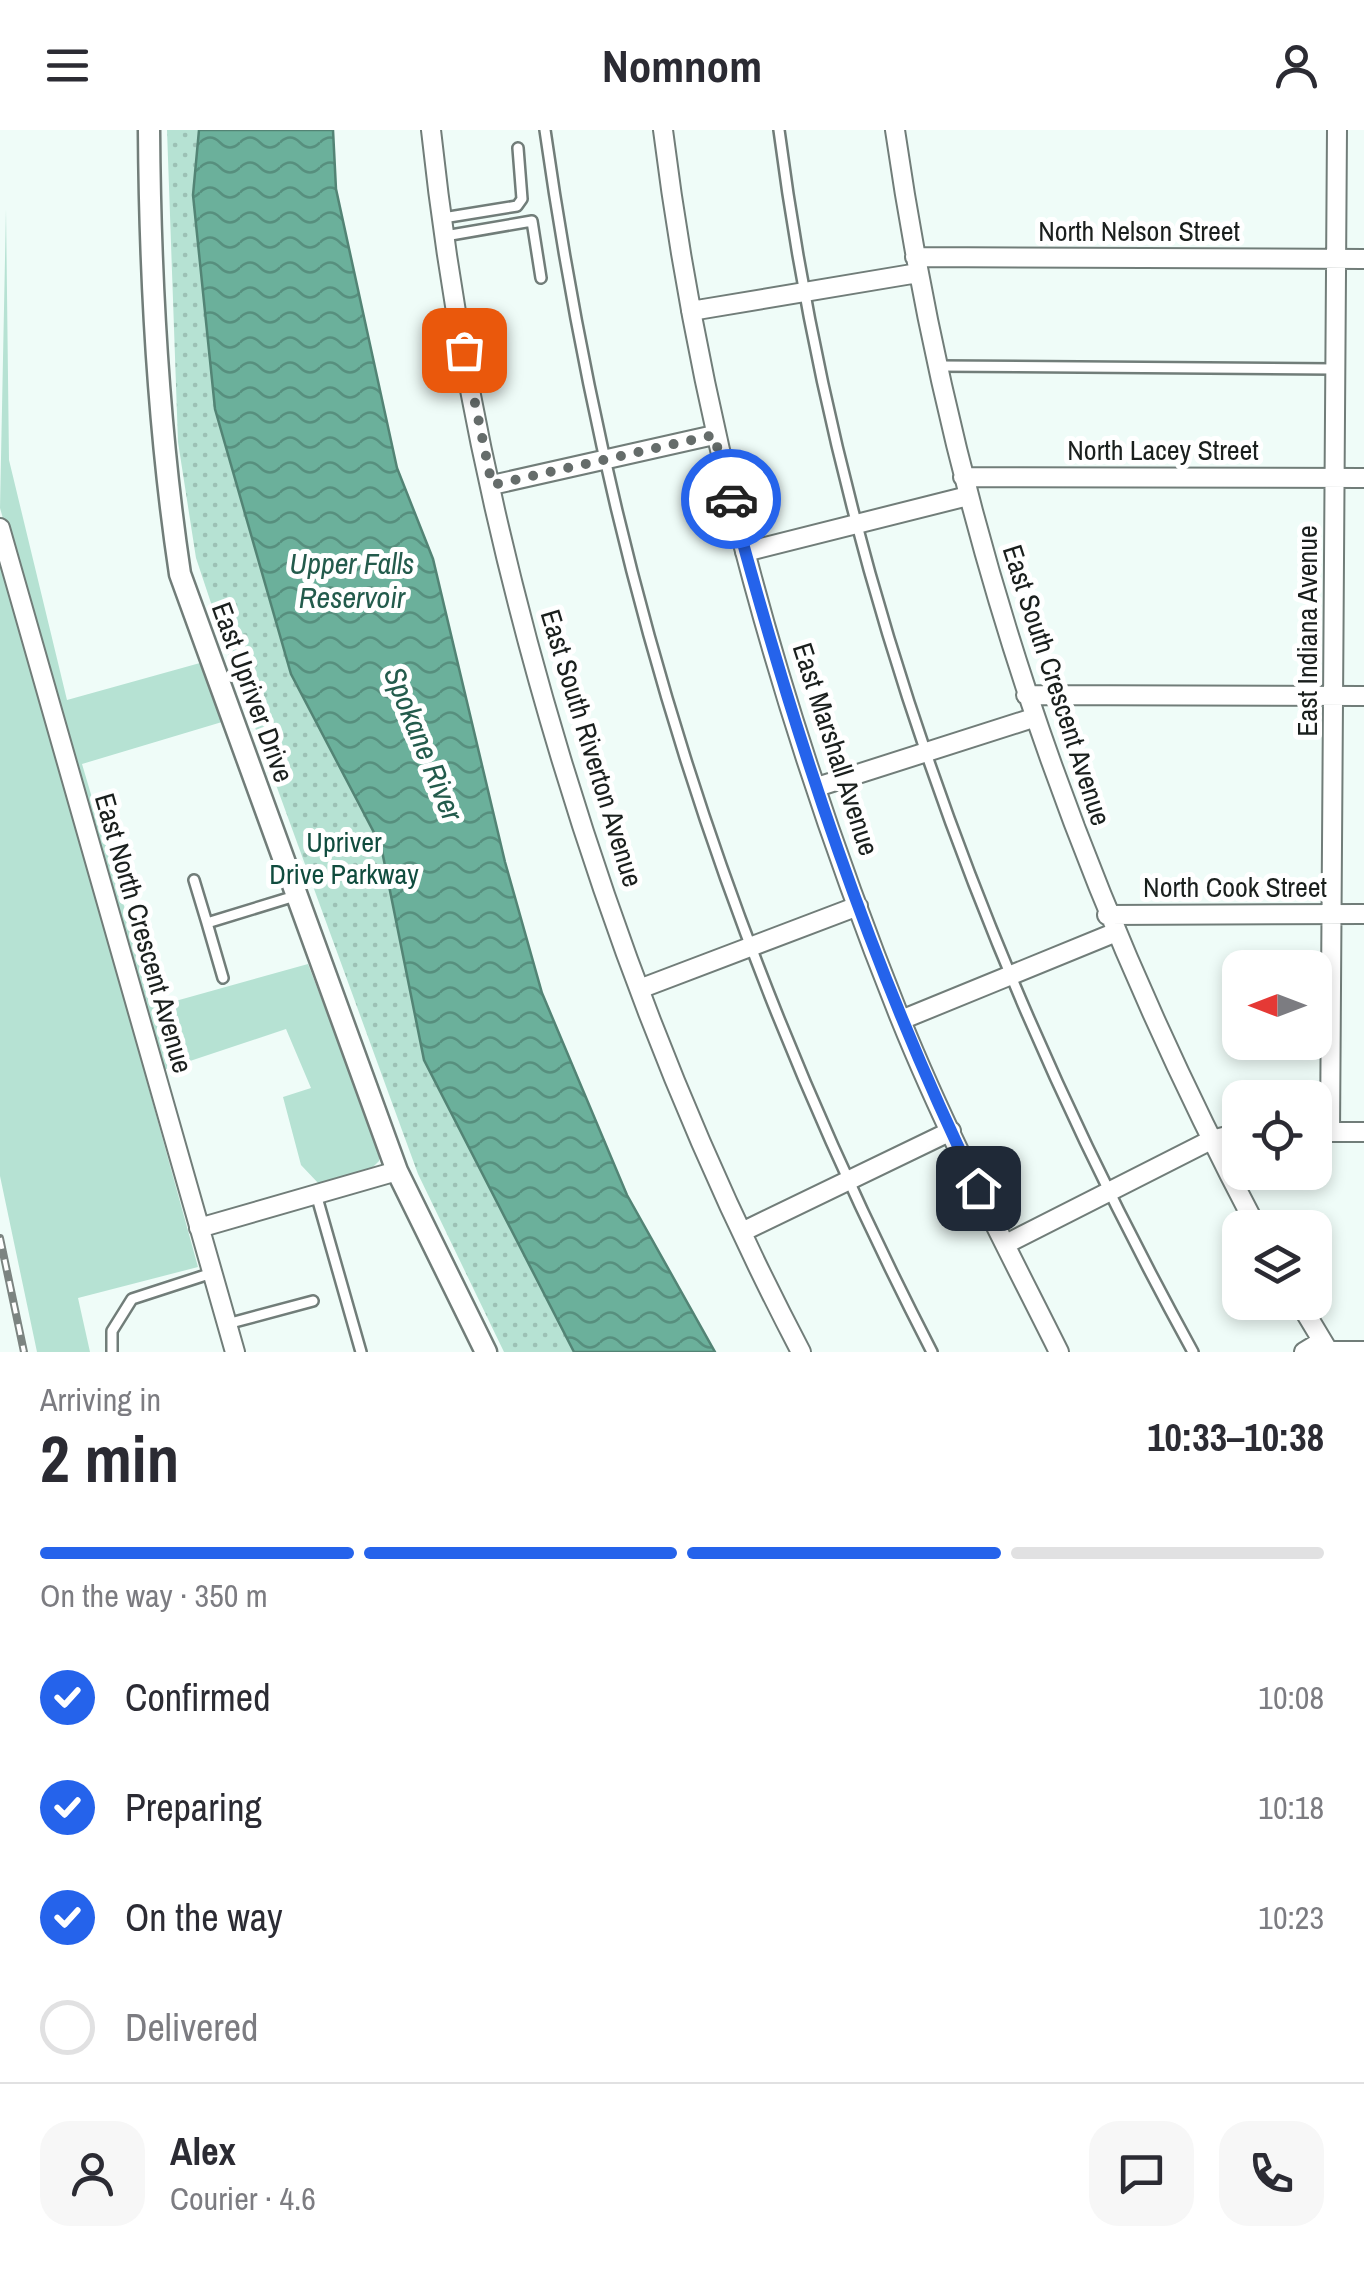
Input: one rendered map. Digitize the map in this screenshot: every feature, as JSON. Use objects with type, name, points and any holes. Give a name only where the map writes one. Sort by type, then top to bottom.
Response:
[{"type":"street","name":"East Upriver Drive","points":[[149,130],[156,358],[165,477],[180,574],[397,1171],[486,1352]]},
{"type":"street","name":"East South Riverton Avenue","points":[[431,130],[444,227],[492,485],[554,732],[642,988],[744,1231],[801,1352]]},
{"type":"street","name":"East Marshall Avenue","points":[[663,130],[690,311],[714,435],[745,552],[817,788],[901,1020],[1059,1352]]},
{"type":"street","name":"East South Crescent Avenue","points":[[894,130],[916,265],[962,477],[1033,718],[1110,924],[1248,1210]]},
{"type":"street","name":"East Indiana Avenue","points":[[1325,1080],[1334,914],[1337,130]]},
{"type":"street","name":"North Nelson Street","points":[[690,311],[806,292],[916,265],[1364,259]]},
{"type":"street","points":[[492,485],[714,435]]},
{"type":"street","name":"North Lacey Street","points":[[962,477],[1364,478]]},
{"type":"street","points":[[745,552],[968,496]]},
{"type":"street","name":"East North Crescent Avenue","points":[[0,528],[235,1352]]},
{"type":"street","points":[[1026,695],[1364,696]]},
{"type":"street","points":[[817,788],[1033,718]]},
{"type":"street","points":[[642,988],[858,906]]},
{"type":"street","name":"North Cook Street","points":[[901,1020],[1008,976],[1110,924],[1364,914]]},
{"type":"street","points":[[744,1231],[951,1132]]},
{"type":"street","points":[[1332,1132],[1364,1132]]},
{"type":"street","points":[[1006,1244],[1222,1137]]},
{"type":"street","points":[[200,1228],[397,1171]]},
{"type":"street","points":[[1310,1320],[1326,1348]]},
{"type":"street","points":[[1304,1352],[1326,1348],[1364,1351]]},
{"type":"lane","points":[[545,130],[575,325],[602,458],[658,677],[748,948],[846,1181],[932,1352]]},
{"type":"lane","points":[[779,130],[806,292],[856,524],[926,752],[1008,976],[1108,1192],[1193,1352]]},
{"type":"lane","points":[[444,227],[516,206],[522,199],[518,148]]},
{"type":"lane","points":[[444,227],[532,221],[541,278]]},
{"type":"lane","points":[[937,366],[1334,369]]},
{"type":"lane","points":[[194,880],[223,978]]},
{"type":"lane","points":[[207,924],[298,895]]},
{"type":"lane","points":[[316,1194],[361,1352]]},
{"type":"lane","points":[[112,1352],[112,1331],[132,1299],[212,1274]]},
{"type":"lane","points":[[227,1324],[313,1301]]},
{"type":"green space","name":"Upriver Drive Parkway","points":[[167,130],[199,130],[193,195],[291,674],[381,846],[424,1060],[574,1352],[504,1352],[418,1174],[196,558],[178,442]]},
{"type":"green space","points":[[6,209],[9,460],[67,700],[200,663],[222,722],[82,764],[154,1007],[308,964],[379,1149],[379,1161],[371,1169],[319,1184],[301,1165],[283,1097],[311,1088],[286,1029],[160,1071],[0,508]]},
{"type":"green space","points":[[0,549],[198,1267],[78,1298],[90,1352],[37,1352],[0,1176]]},
{"type":"water","name":"Upper Falls Reservoir","points":[[199,130],[333,130],[336,189],[397,468],[433,559],[505,862],[542,993],[627,1195],[715,1352],[574,1352],[424,1060],[381,846],[291,674],[215,409],[193,195]]},
{"type":"railway","points":[[0,1238],[24,1352]]},
{"type":"way so far","points":[[464,350],[492,485],[714,435],[731,499]]},
{"type":"route","points":[[731,499],[817,788],[858,906],[901,1020],[978,1188]]},
{"type":"water label","name":"Spokane River","points":[[423,744]]}]
